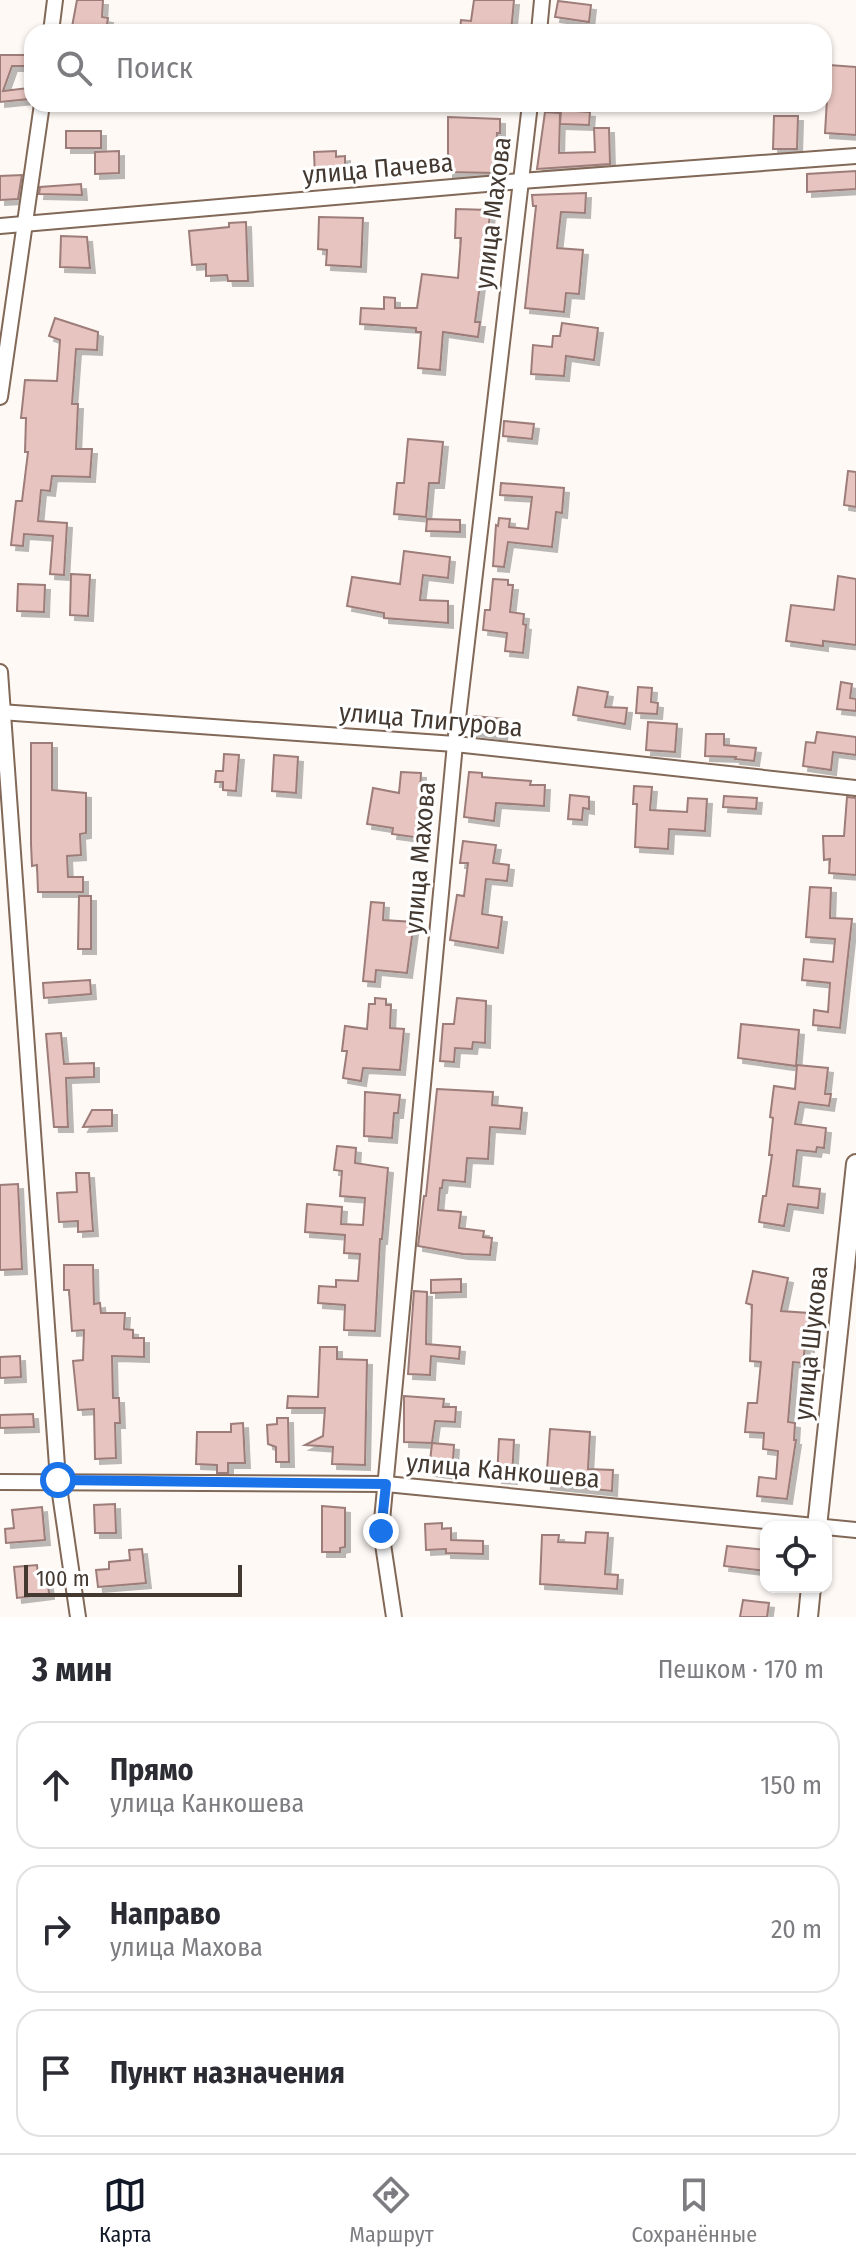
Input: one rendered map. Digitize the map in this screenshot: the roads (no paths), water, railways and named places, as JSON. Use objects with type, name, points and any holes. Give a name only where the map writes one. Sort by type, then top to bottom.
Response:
[{"type":"main road","name":"улица Шукова","points":[[819,1521],[856,1164]]},
{"type":"main road","points":[[808,1617],[810,1593]]},
{"type":"street","points":[[52,24],[55,0]]},
{"type":"street","points":[[540,24],[542,0]]},
{"type":"street","points":[[0,397],[41,112]]},
{"type":"street","name":"улица Махова","points":[[394,1617],[381,1531],[455,744],[529,112]]},
{"type":"street","name":"улица Пачева","points":[[0,226],[856,156]]},
{"type":"street","points":[[0,672],[58,1480],[78,1617]]},
{"type":"street","name":"улица Тлигурова","points":[[2,712],[455,744],[856,788]]},
{"type":"street","name":"улица Канкошева","points":[[0,1482],[386,1484],[767,1521]]},
{"type":"street","name":"улица Канкошева","points":[[832,1527],[856,1530]]}]
